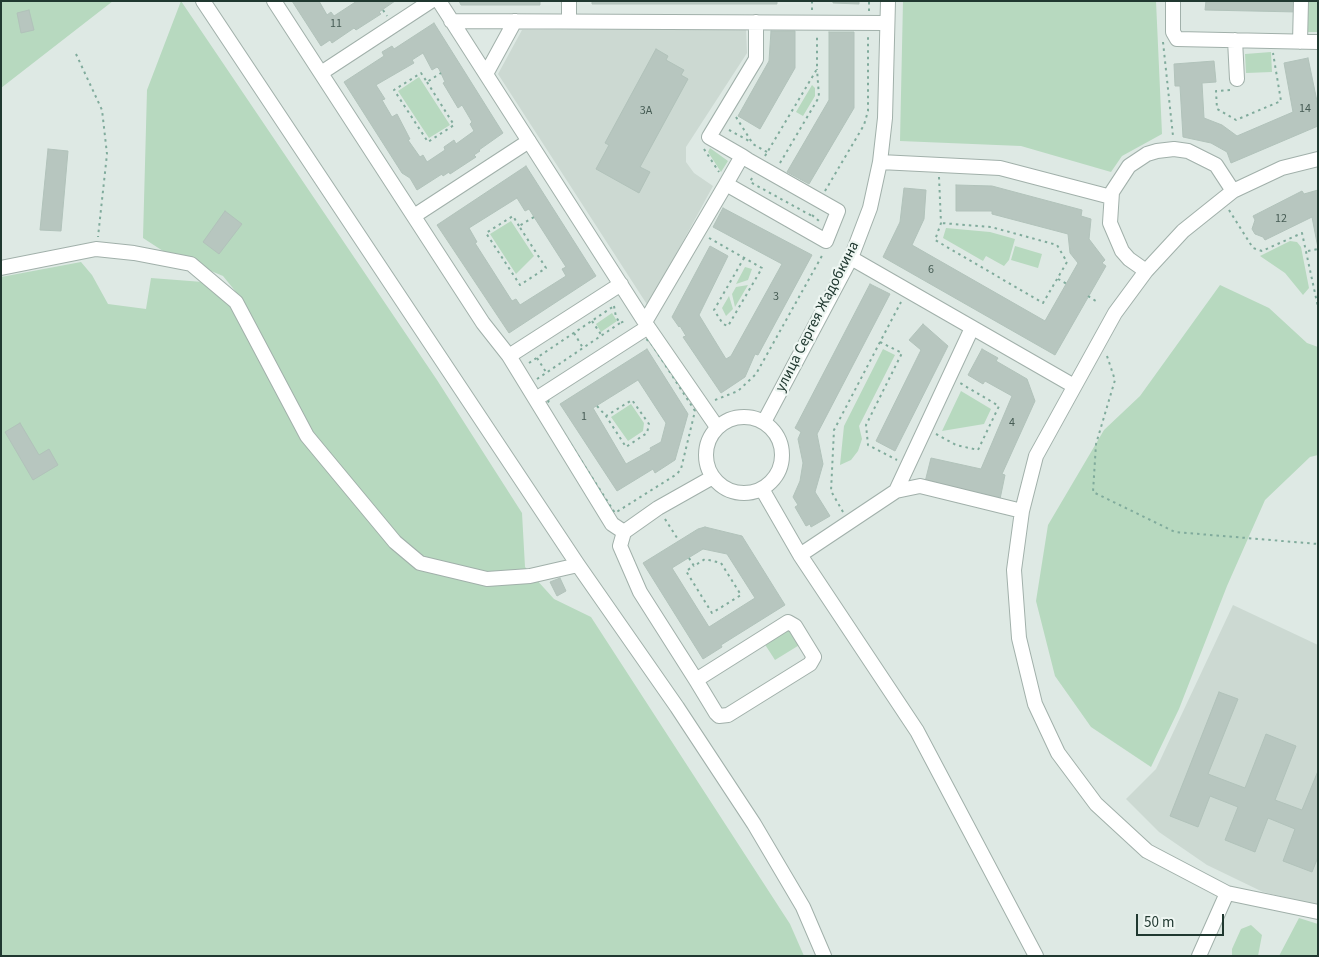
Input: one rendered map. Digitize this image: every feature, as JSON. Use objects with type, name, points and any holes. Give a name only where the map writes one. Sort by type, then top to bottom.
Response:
[{"type":"street","points":[[203,1],[578,564],[677,707],[754,824],[803,907],[824,956]]},
{"type":"street","points":[[274,1],[482,322],[512,354],[540,397],[542,412],[612,524],[624,532]]},
{"type":"street","points":[[321,73],[431,1]]},
{"type":"street","points":[[439,1],[528,141],[642,330],[654,341],[717,427]]},
{"type":"street","points":[[569,1],[569,21]]},
{"type":"street","name":"улица Сергея Жадобкина","points":[[764,422],[852,258],[870,208],[880,162],[885,118],[888,1]]},
{"type":"street","points":[[1173,1],[1174,36],[1181,40],[1318,42]]},
{"type":"street","points":[[1300,42],[1301,1]]},
{"type":"street","points":[[451,21],[887,23]]},
{"type":"street","points":[[486,74],[515,21]]},
{"type":"street","points":[[728,184],[826,242],[838,211],[709,137],[756,59],[756,22]]},
{"type":"street","points":[[1235,40],[1237,79]]},
{"type":"street","points":[[414,216],[528,141]]},
{"type":"street","points":[[1146,271],[1128,259],[1116,243],[1110,223],[1111,197],[1122,174],[1138,160],[1157,151],[1174,149],[1188,151],[1208,159],[1223,173],[1228,195]]},
{"type":"street","points":[[540,397],[642,330],[745,158]]},
{"type":"street","points":[[1318,159],[1282,168],[1228,195],[1183,231],[1146,271],[1115,313],[1036,456],[1022,511],[1014,570],[1019,638],[1035,704],[1058,752],[1096,804],[1147,851],[1227,893],[1318,912]]},
{"type":"street","points":[[880,162],[938,167],[1000,168],[1111,197]]},
{"type":"street","points":[[1,268],[96,249],[134,253],[191,264],[236,302],[308,436],[395,542],[420,563],[487,579],[530,576],[578,564]]},
{"type":"street","points":[[852,258],[1074,386]]},
{"type":"street","points":[[512,354],[615,288]]},
{"type":"street","points":[[896,492],[972,328]]},
{"type":"street","points":[[735,418],[755,418],[764,422],[778,437],[782,456],[777,475],[762,489],[753,492],[733,492],[724,488],[713,477],[706,464],[707,444],[717,427],[735,418]]},
{"type":"street","points":[[696,680],[788,622],[796,626],[814,657],[810,664],[724,717],[716,713],[640,592],[620,546],[624,532],[658,508],[713,477]]},
{"type":"street","points":[[800,555],[896,492],[920,486],[1022,511]]},
{"type":"street","points":[[762,489],[800,555],[917,731],[1036,956]]},
{"type":"street","points":[[1200,956],[1227,893]]},
{"type":"path","points":[[812,1],[812,16]]},
{"type":"path","points":[[776,168],[819,97],[816,30]]},
{"type":"path","points":[[823,195],[864,125],[868,111],[868,31]]},
{"type":"path","points":[[1174,36],[1163,36],[1174,149]]},
{"type":"path","points":[[1237,79],[1238,90],[1216,91],[1217,109],[1236,120],[1281,101],[1271,41]]},
{"type":"path","points":[[76,54],[102,110],[107,154],[96,249]]},
{"type":"path","points":[[703,148],[728,184],[746,188],[754,173],[748,169],[745,158],[752,154],[762,160],[817,69]]},
{"type":"path","points":[[421,73],[427,82],[454,125],[428,142],[394,90],[421,73]]},
{"type":"path","points":[[427,82],[441,73]]},
{"type":"path","points":[[732,110],[753,144]]},
{"type":"path","points":[[717,123],[767,152]]},
{"type":"path","points":[[938,167],[941,223],[935,240],[1043,303],[1067,262],[1057,245],[991,227],[941,223]]},
{"type":"path","points":[[750,182],[812,216]]},
{"type":"path","points":[[1228,195],[1253,248],[1262,251],[1302,233],[1318,308]]},
{"type":"path","points":[[513,216],[519,226],[546,268],[520,285],[486,233],[513,216]]},
{"type":"path","points":[[519,226],[534,217]]},
{"type":"path","points":[[703,234],[762,268],[728,326],[723,324],[714,310],[744,258]]},
{"type":"path","points":[[693,419],[713,401],[738,391],[756,374],[825,250]]},
{"type":"path","points":[[1307,252],[1318,250]]},
{"type":"path","points":[[1057,278],[1067,284]]},
{"type":"path","points":[[615,288],[613,296],[609,299],[614,306],[616,317],[620,324]]},
{"type":"path","points":[[849,522],[831,491],[834,430],[908,291]]},
{"type":"path","points":[[1088,296],[1099,302]]},
{"type":"path","points":[[512,354],[525,366],[614,306]]},
{"type":"path","points":[[540,397],[534,380],[627,319],[642,330],[646,338],[654,341],[695,411],[681,469],[677,474],[615,513],[546,406],[552,395],[642,330]]},
{"type":"path","points":[[592,321],[602,336]]},
{"type":"path","points":[[574,333],[583,348]]},
{"type":"path","points":[[1101,338],[1115,380],[1096,444],[1094,492],[1176,532],[1318,544]]},
{"type":"path","points":[[880,342],[902,353],[866,425],[868,445],[907,465]]},
{"type":"path","points":[[537,358],[546,372]]},
{"type":"path","points":[[925,427],[956,445],[978,450],[999,406],[949,377]]},
{"type":"path","points":[[596,406],[606,416],[626,447],[647,433],[649,424],[632,400],[606,416]]},
{"type":"path","points":[[658,508],[678,541]]},
{"type":"path","points":[[689,558],[694,566]]},
{"type":"path","points":[[705,559],[721,563],[742,595],[712,613],[686,571],[694,566],[705,559]]},
{"type":"shaded area","points":[[746,29],[747,53],[686,147],[686,162],[694,173],[713,186],[648,306],[498,74],[522,30]]},
{"type":"shaded area","points":[[1233,605],[1318,645],[1318,905],[1263,892],[1207,865],[1159,832],[1126,799],[1156,769]]},
{"type":"green space","points":[[1,1],[113,1],[1,88]]},
{"type":"green space","points":[[181,1],[437,380],[522,513],[525,567],[554,599],[591,617],[790,924],[804,956],[1,956],[1,277],[81,262],[92,275],[108,304],[146,309],[151,278],[203,282],[236,292],[223,276],[163,251],[143,238],[147,90]]},
{"type":"green space","points":[[903,1],[1156,1],[1162,134],[1122,156],[1111,172],[1021,146],[900,141]]},
{"type":"green space","points":[[1304,1],[1318,1],[1318,32],[1303,32]]},
{"type":"green space","points":[[1271,52],[1272,72],[1246,73],[1245,54]]},
{"type":"green space","points":[[419,77],[450,125],[429,138],[398,91]]},
{"type":"green space","points":[[812,85],[815,88],[815,96],[803,116],[796,112]]},
{"type":"green space","points":[[710,148],[728,161],[721,172],[708,152]]},
{"type":"green space","points":[[511,221],[534,256],[516,274],[490,234]]},
{"type":"green space","points":[[946,228],[990,232],[1015,239],[1009,260],[1004,266],[986,256],[983,261],[943,238]]},
{"type":"green space","points":[[1290,241],[1297,242],[1301,247],[1309,288],[1303,295],[1285,273],[1260,256]]},
{"type":"green space","points":[[1015,246],[1042,254],[1038,268],[1011,260]]},
{"type":"green space","points":[[745,267],[752,269],[748,280],[736,284]]},
{"type":"green space","points":[[748,285],[735,307],[732,294],[736,287]]},
{"type":"green space","points":[[1220,285],[1269,308],[1307,343],[1318,347],[1318,455],[1310,457],[1265,500],[1227,586],[1179,709],[1151,767],[1091,727],[1055,676],[1036,601],[1048,525],[1104,430],[1140,396]]},
{"type":"green space","points":[[729,296],[733,309],[726,316],[722,308]]},
{"type":"green space","points":[[612,313],[617,321],[601,332],[596,324]]},
{"type":"green space","points":[[883,349],[895,355],[859,426],[862,439],[858,451],[851,460],[840,465],[844,426]]},
{"type":"green space","points":[[961,391],[991,409],[984,424],[942,431]]},
{"type":"green space","points":[[631,404],[644,423],[643,431],[628,441],[611,417]]},
{"type":"green space","points":[[790,627],[801,644],[775,660],[764,643]]},
{"type":"green space","points":[[1299,918],[1318,924],[1318,956],[1279,956]]},
{"type":"green space","points":[[1251,925],[1262,935],[1258,956],[1232,956],[1232,949],[1241,929]]},
{"type":"building","points":[[292,1],[319,1],[327,15],[331,12],[334,16],[357,1],[395,1],[379,12],[381,14],[356,30],[354,28],[332,43],[330,40],[321,46]]},
{"type":"building","points":[[459,1],[540,1],[540,5],[461,5]]},
{"type":"building","points":[[592,1],[777,1],[777,4],[592,4]]},
{"type":"building","points":[[833,1],[859,1],[859,4],[833,3]]},
{"type":"building","points":[[1206,1],[1299,1],[1298,12],[1205,10]]},
{"type":"building","points":[[29,10],[34,30],[21,33],[17,13]]},
{"type":"building","points":[[434,23],[503,133],[479,150],[474,155],[476,157],[450,174],[449,172],[443,176],[442,174],[417,190],[410,178],[402,173],[344,82],[384,56],[382,52],[392,46],[394,49]],"holes":[[[423,53],[432,70],[437,67],[439,69],[445,82],[443,83],[458,108],[462,105],[472,122],[470,124],[474,131],[456,144],[454,140],[444,147],[445,150],[427,162],[423,155],[420,157],[408,140],[410,139],[397,114],[392,117],[382,100],[385,99],[376,85],[414,63],[412,60]]]},
{"type":"building","points":[[771,31],[795,31],[795,68],[760,129],[738,116],[769,61]]},
{"type":"building","points":[[829,32],[854,32],[854,108],[809,184],[787,172],[829,100]]},
{"type":"building","points":[[656,49],[668,56],[666,60],[684,70],[681,75],[688,79],[640,167],[650,172],[639,193],[596,169],[609,145],[605,143]]},
{"type":"building","points":[[1308,58],[1318,106],[1318,126],[1231,163],[1227,152],[1211,143],[1183,137],[1180,86],[1175,86],[1174,64],[1214,61],[1216,82],[1202,83],[1204,118],[1222,125],[1237,136],[1293,112],[1284,63]]},
{"type":"building","points":[[48,149],[68,151],[61,231],[40,230]]},
{"type":"building","points":[[526,166],[596,276],[509,333],[437,225]],"holes":[[[517,198],[525,211],[529,209],[566,267],[562,269],[566,276],[520,305],[516,299],[512,301],[475,243],[477,242],[469,228]]]},
{"type":"building","points":[[956,185],[992,186],[1082,210],[1081,216],[1091,219],[1089,239],[1105,260],[1102,263],[1106,266],[1055,355],[883,257],[900,222],[904,188],[926,190],[924,219],[912,245],[1045,321],[1078,263],[1070,253],[1068,234],[992,214],[992,211],[956,211]]},
{"type":"building","points":[[1318,190],[1318,248],[1312,217],[1265,240],[1263,237],[1255,234],[1252,229],[1255,220],[1253,216],[1302,191],[1304,194]]},
{"type":"building","points":[[723,208],[812,255],[758,355],[755,354],[745,377],[721,393],[683,337],[686,336],[680,326],[672,317],[710,246],[728,256],[699,315],[726,359],[731,356],[782,264],[713,227]]},
{"type":"building","points":[[225,211],[242,224],[219,254],[203,242]]},
{"type":"building","points":[[870,284],[890,294],[817,434],[823,464],[815,492],[830,516],[811,527],[810,524],[806,526],[795,507],[798,505],[793,497],[800,481],[803,463],[798,439],[801,432],[795,428]]},
{"type":"building","points":[[923,324],[948,346],[895,451],[876,441],[921,350],[909,340]]},
{"type":"building","points":[[647,349],[688,414],[675,460],[655,473],[653,469],[617,491],[560,404]],"holes":[[[638,380],[666,423],[661,442],[626,464],[593,408]]]},
{"type":"building","points":[[982,349],[998,358],[996,361],[1027,379],[1035,401],[1002,474],[1005,475],[1000,499],[925,482],[931,458],[981,469],[1012,396],[985,381],[983,384],[968,375]]},
{"type":"building","points":[[20,423],[39,455],[49,449],[58,465],[33,480],[5,432]]},
{"type":"building","points":[[705,527],[742,536],[785,605],[721,645],[722,647],[703,659],[643,563],[698,529]],"holes":[[[703,549],[727,554],[755,598],[709,627],[672,568]]]},
{"type":"building","points":[[560,578],[566,591],[557,596],[550,582]]},
{"type":"building","points":[[1219,692],[1238,699],[1208,774],[1245,788],[1266,734],[1296,746],[1275,800],[1302,810],[1318,771],[1318,857],[1312,872],[1283,861],[1295,829],[1268,818],[1255,852],[1225,840],[1238,807],[1210,796],[1198,827],[1170,816]]}]
